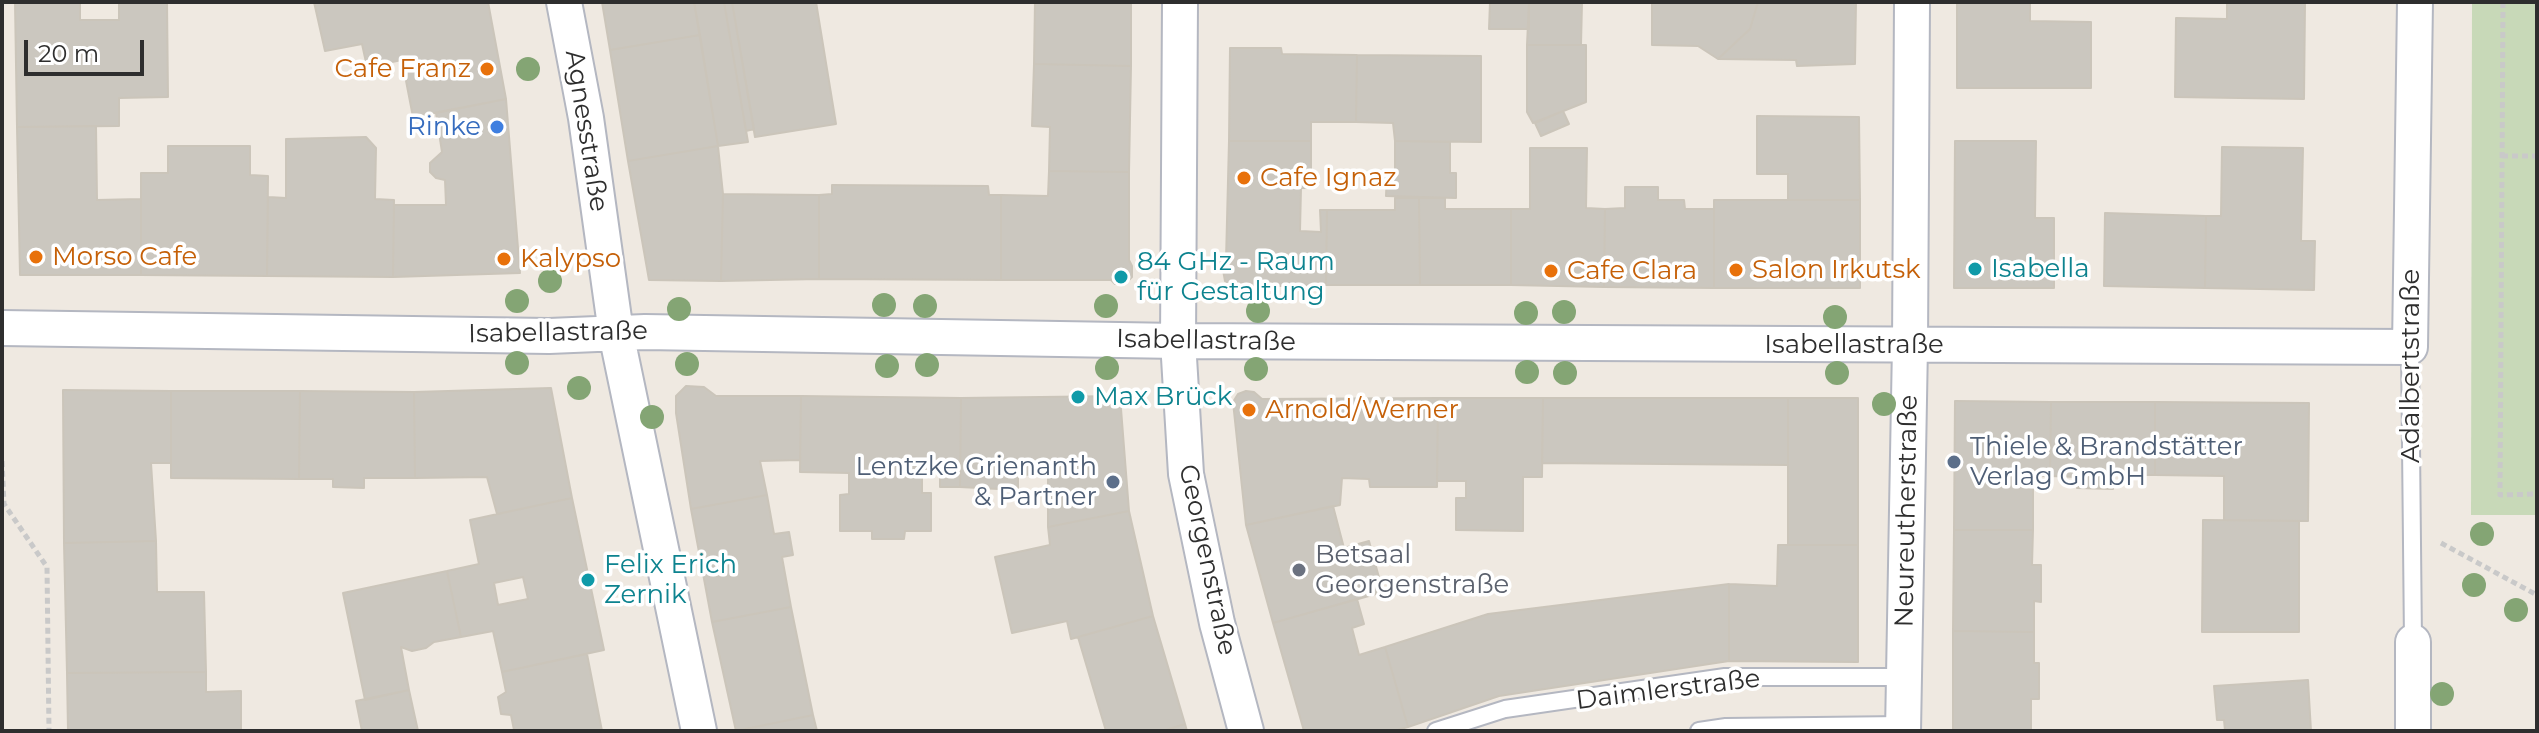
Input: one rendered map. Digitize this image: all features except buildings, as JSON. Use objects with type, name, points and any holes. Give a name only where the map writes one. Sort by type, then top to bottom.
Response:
[{"type":"street","name":"Agnesstraße","points":[[564,2],[586,118],[616,333],[699,731]]},
{"type":"street","name":"Georgenstraße","points":[[1180,2],[1178,341],[1186,474],[1217,623],[1246,731]]},
{"type":"street","name":"Neureutherstraße","points":[[1903,728],[1912,2]]},
{"type":"street","name":"Adalbertstraße","points":[[2410,347],[2415,2]]},
{"type":"street","name":"Isabellastraße","points":[[2,328],[1178,341],[2410,347]]},
{"type":"street","name":"Adalbertstraße","points":[[2413,642],[2413,731]]},
{"type":"lane","name":"Adalbertstraße","points":[[2410,347],[2413,642]]},
{"type":"lane","name":"Daimlerstraße","points":[[1436,731],[1505,709],[1725,677],[1903,677]]},
{"type":"lane","name":"Daimlerstraße","points":[[1699,731],[1726,727],[1903,728]]},
{"type":"path","points":[[2503,2],[2500,495],[2537,494]]},
{"type":"path","points":[[2502,156],[2537,156]]},
{"type":"path","points":[[2,461],[4,504],[47,567],[49,731]]},
{"type":"path","points":[[2412,527],[2537,595]]},
{"type":"green space","points":[[2472,2],[2537,2],[2537,515],[2471,515]]},
{"type":"place","name":"Cafe Franz","points":[[487,69]]},
{"type":"place","name":"Rinke","points":[[497,127]]},
{"type":"place","name":"Cafe Ignaz","points":[[1244,178]]},
{"type":"place","name":"Morso Cafe","points":[[36,257]]},
{"type":"place","name":"Kalypso","points":[[504,259]]},
{"type":"place","name":"Isabella","points":[[1975,269]]},
{"type":"place","name":"Salon Irkutsk","points":[[1736,270]]},
{"type":"place","name":"Cafe Clara","points":[[1551,271]]},
{"type":"place","name":"84 GHz - Raum für Gestaltung","points":[[1121,277]]},
{"type":"place","name":"Max Brück","points":[[1078,397]]},
{"type":"place","name":"Arnold/Werner","points":[[1249,410]]},
{"type":"place","name":"Thiele & Brandstätter Verlag GmbH","points":[[1954,462]]},
{"type":"place","name":"Lentzke Grienanth & Partner","points":[[1113,482]]},
{"type":"place","name":"Betsaal Georgenstraße","points":[[1299,570]]},
{"type":"place","name":"Felix Erich Zernik","points":[[588,580]]}]
